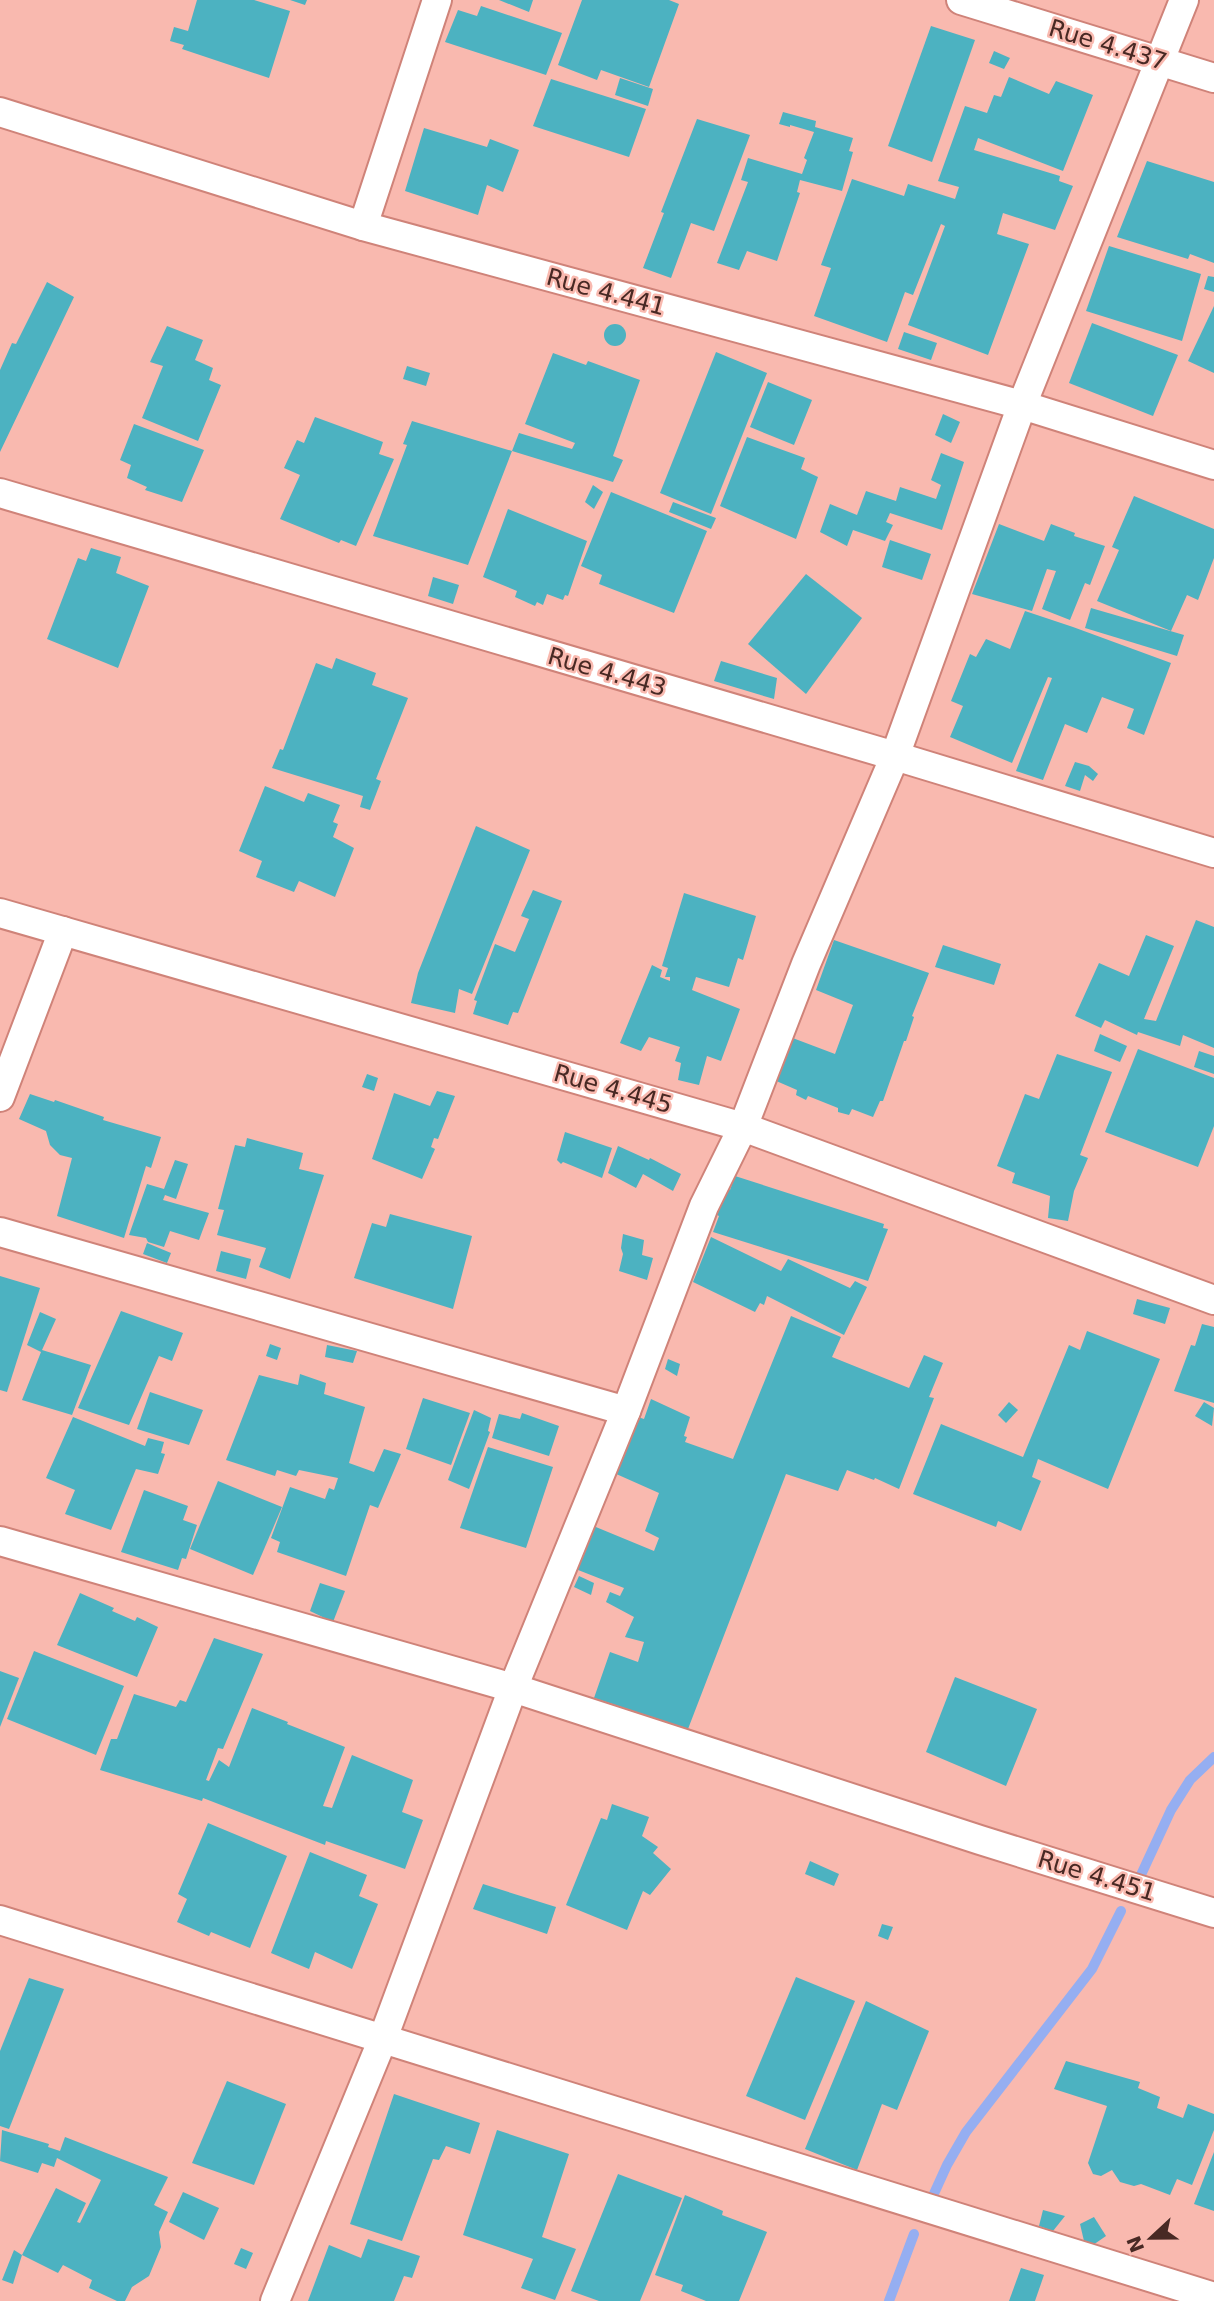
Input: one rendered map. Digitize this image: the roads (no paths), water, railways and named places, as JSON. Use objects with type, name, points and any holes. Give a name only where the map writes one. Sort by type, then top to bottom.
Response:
[{"type":"street","points":[[363,226],[438,0]]},
{"type":"street","name":"Rue 4.437","points":[[961,0],[1214,78]]},
{"type":"street","points":[[275,2301],[382,2041],[513,1688],[626,1411],[704,1206],[743,1126],[806,964],[895,756],[1022,405],[1184,0]]},
{"type":"street","name":"Rue 4.441","points":[[0,112],[363,226],[1022,405],[1214,465]]},
{"type":"street","name":"Rue 4.443","points":[[0,493],[895,756],[1214,853]]},
{"type":"street","name":"Rue 4.445","points":[[0,913],[743,1126],[1214,1300]]},
{"type":"street","points":[[0,1097],[64,931]]},
{"type":"street","points":[[0,1232],[626,1411]]},
{"type":"street","name":"Rue 4.451","points":[[0,1541],[513,1688],[1214,1913]]},
{"type":"street","points":[[0,1920],[382,2041],[1214,2297]]},
{"type":"waterway","points":[[1140,1877],[1171,1810],[1190,1780],[1214,1757]]},
{"type":"waterway","points":[[932,2198],[966,2132],[1092,1969],[1121,1911]]},
{"type":"waterway","points":[[889,2301],[914,2234]]}]
